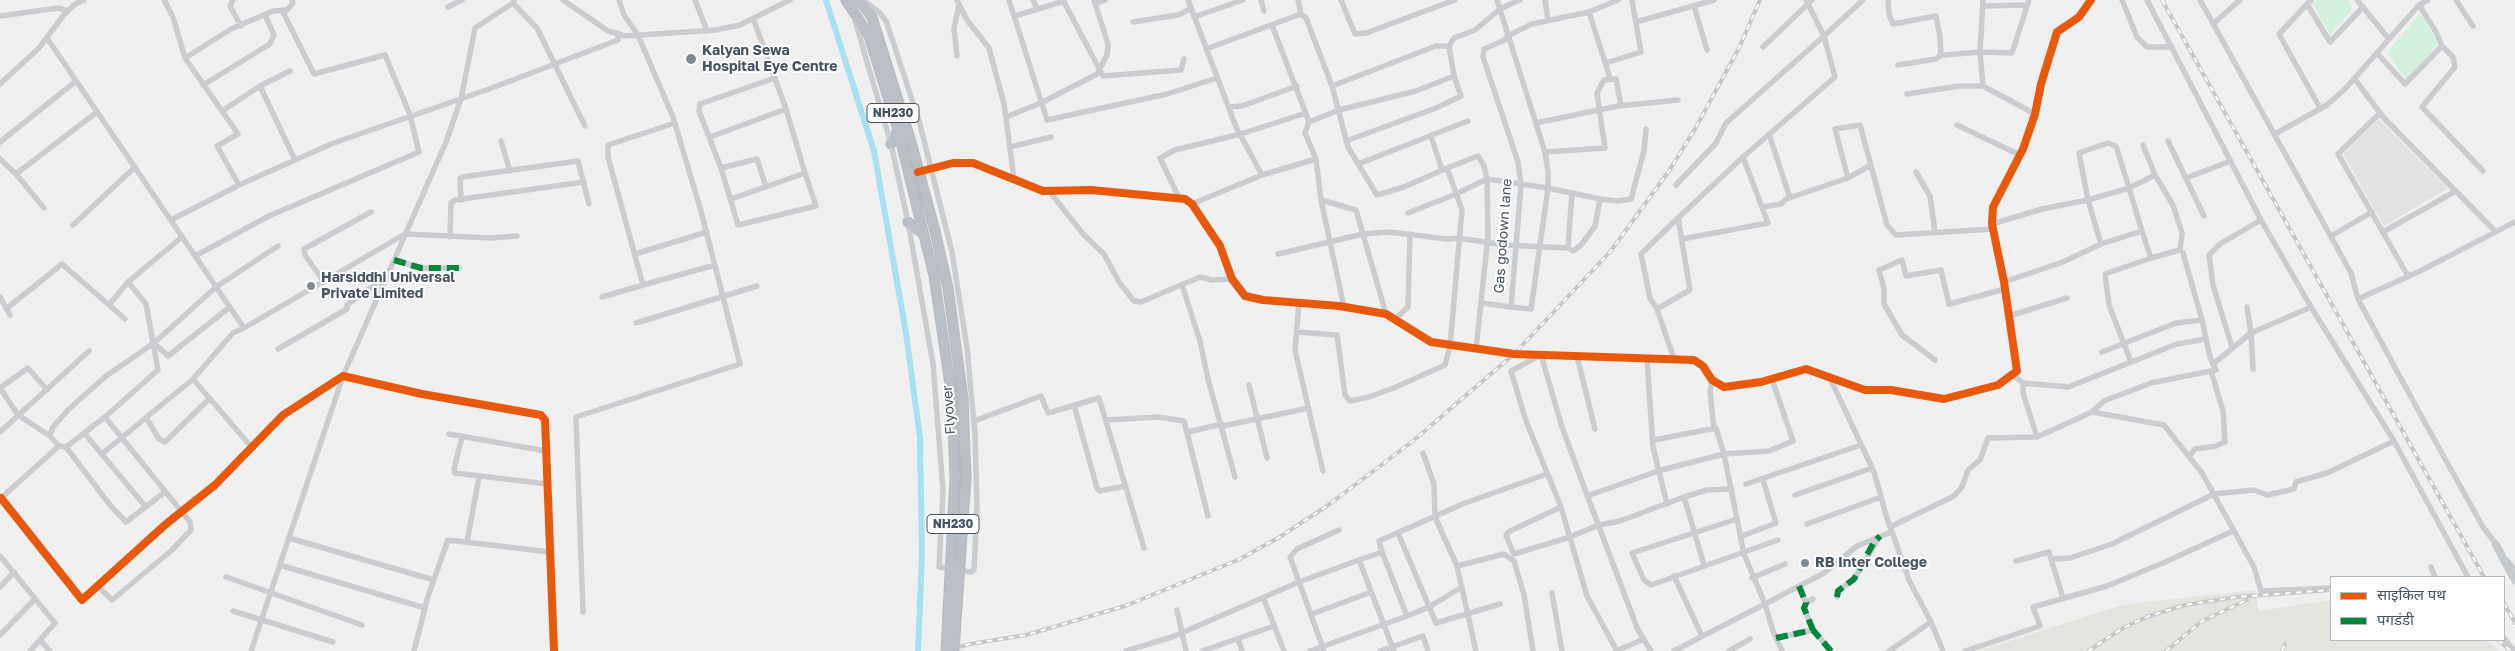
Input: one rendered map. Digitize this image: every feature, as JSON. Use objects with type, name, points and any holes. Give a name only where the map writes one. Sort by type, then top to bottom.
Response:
[{"type":"highway","name":"NH230","points":[[861,0],[872,17],[918,172]]},
{"type":"highway","name":"NH230","points":[[849,3],[869,36],[898,130],[922,233]]},
{"type":"highway","points":[[891,144],[898,130]]},
{"type":"highway","name":"Flyover","points":[[918,172],[935,231],[948,288],[963,398],[966,478],[954,651]]},
{"type":"highway","points":[[908,222],[922,233]]},
{"type":"highway","name":"Flyover","points":[[922,233],[934,276],[952,398],[955,478],[946,651]]},
{"type":"main road","points":[[2496,545],[2515,580]]},
{"type":"street","points":[[0,84],[20,68],[68,11],[84,0]]},
{"type":"street","points":[[164,0],[173,18],[185,58],[238,134],[217,146],[239,185]]},
{"type":"street","points":[[233,0],[230,6],[240,26]]},
{"type":"street","points":[[185,58],[231,29],[274,11],[287,10],[292,0]]},
{"type":"street","points":[[448,8],[462,0]]},
{"type":"street","points":[[562,0],[608,31],[625,36],[707,31],[740,25],[790,0]]},
{"type":"street","points":[[583,612],[576,417],[740,364],[724,297],[675,123],[638,36],[624,15],[619,0]]},
{"type":"street","points":[[695,0],[707,31]]},
{"type":"street","points":[[849,3],[891,144],[908,222],[933,364],[943,490],[939,567],[971,572],[974,570],[977,508],[974,421],[968,348],[957,279],[932,168],[912,96],[886,21],[880,13],[861,0]]},
{"type":"street","points":[[1009,0],[1047,120],[1167,94],[1217,78]]},
{"type":"street","points":[[1033,0],[1037,9]]},
{"type":"street","points":[[1014,16],[1064,0],[1103,76],[1163,73],[1181,70],[1184,58]]},
{"type":"street","points":[[1006,117],[1041,103],[1097,74],[1107,55],[1108,44],[1094,2],[1106,0]]},
{"type":"street","points":[[1188,0],[1240,134],[1262,175]]},
{"type":"street","points":[[1194,17],[1243,0]]},
{"type":"street","points":[[1261,0],[1264,11]]},
{"type":"street","points":[[1298,0],[1301,14],[1306,18],[1332,86],[1346,141],[1377,195],[1404,187],[1478,156],[1484,166],[1488,179],[1487,243],[1476,349]]},
{"type":"street","points":[[1341,0],[1355,34],[1366,34],[1455,0]]},
{"type":"street","points":[[1497,0],[1545,152],[1548,188],[1531,310],[1510,308]]},
{"type":"street","points":[[1346,141],[1436,108],[1461,96],[1454,76],[1448,46],[1454,38],[1475,30],[1500,9],[1520,0]]},
{"type":"street","points":[[1545,0],[1548,20]]},
{"type":"street","name":"Gas godown lane","points":[[1481,303],[1510,308],[1521,184],[1519,166],[1482,57],[1484,49],[1505,40],[1507,36],[1548,20],[1589,12],[1618,0]]},
{"type":"street","points":[[1606,63],[1641,52],[1632,0]]},
{"type":"street","points":[[1636,22],[1714,0]]},
{"type":"street","points":[[1676,185],[1716,144],[1726,123],[1863,0]]},
{"type":"street","points":[[1888,0],[1889,14],[1893,24],[1936,16],[1941,55]]},
{"type":"street","points":[[918,172],[953,163],[973,163],[1043,191],[1091,190],[1179,198],[1192,204],[1220,246],[1232,279],[1245,296],[1263,300],[1344,307],[1386,314],[1411,332],[1431,342],[1514,354],[1694,360],[1703,366],[1712,380],[1724,387],[1772,379],[1806,369],[1865,390],[1891,390],[1944,399],[1998,385],[2013,376],[2017,371],[2004,282],[1992,226],[1993,207],[2020,155],[2035,114],[2041,84],[2057,32],[2078,17],[2090,0]]},
{"type":"street","points":[[2122,0],[2138,37],[2147,47],[2172,47]]},
{"type":"street","points":[[2147,0],[2261,220],[2311,307],[2394,441],[2467,576]]},
{"type":"street","points":[[2200,0],[2351,272],[2358,299],[2483,527],[2515,571]]},
{"type":"street","points":[[2213,24],[2240,0]]},
{"type":"street","points":[[2357,0],[2389,39]]},
{"type":"street","points":[[2274,134],[2320,108],[2354,78],[2419,5],[2428,0]]},
{"type":"street","points":[[2456,0],[2473,26]]},
{"type":"street","points":[[1674,359],[1657,309],[1650,298],[1641,254],[1742,157],[1835,77],[1824,36],[1809,1],[1763,47]]},
{"type":"street","points":[[251,651],[343,376],[446,142],[461,98],[475,28],[513,2],[537,28],[585,126]]},
{"type":"street","points":[[958,2],[967,20],[989,48],[1006,117],[1014,179]]},
{"type":"street","points":[[957,56],[954,29],[958,2]]},
{"type":"street","points":[[1898,65],[1936,59],[1941,55],[1980,52],[2012,53],[2028,2],[1983,3],[1980,52],[1983,86]]},
{"type":"street","points":[[2320,108],[2279,34],[2309,2],[2330,42],[2363,7]]},
{"type":"street","points":[[2419,5],[2436,32],[2442,46],[2453,57],[2455,67],[2422,107],[2483,171]]},
{"type":"street","points":[[1694,6],[1707,50]]},
{"type":"street","points":[[0,16],[58,8],[68,11]]},
{"type":"street","points":[[1133,22],[1178,14],[1190,8]]},
{"type":"street","points":[[195,256],[269,216],[419,152],[410,116],[385,55],[314,74],[298,38],[282,10]]},
{"type":"street","points":[[1589,12],[1610,78]]},
{"type":"street","points":[[1206,49],[1301,14]]},
{"type":"street","points":[[204,84],[270,44],[274,35],[265,15]]},
{"type":"street","points":[[753,18],[775,78],[786,109],[816,206],[738,225],[721,168],[699,111],[700,104],[775,78]]},
{"type":"street","points":[[1272,25],[1297,86],[1309,122],[1305,133],[1316,159],[1321,200],[1344,307]]},
{"type":"street","points":[[171,220],[239,185],[330,144],[618,40],[618,33]]},
{"type":"street","points":[[47,38],[244,328]]},
{"type":"street","points":[[1332,86],[1436,46],[1448,46]]},
{"type":"street","points":[[2377,53],[2405,84],[2442,46]]},
{"type":"street","points":[[222,111],[260,86],[290,71]]},
{"type":"street","points":[[1309,122],[1339,110],[1416,91],[1454,76]]},
{"type":"street","points":[[2354,78],[2380,113],[2495,231]]},
{"type":"street","points":[[1545,152],[1605,148],[1598,88],[1604,80],[1616,79],[1622,105]]},
{"type":"street","points":[[0,142],[76,81]]},
{"type":"street","points":[[260,86],[295,160]]},
{"type":"street","points":[[1229,107],[1242,106],[1297,86]]},
{"type":"street","points":[[1908,94],[1959,86],[1983,86],[2035,114]]},
{"type":"street","points":[[1536,123],[1622,105],[1678,100]]},
{"type":"street","points":[[710,137],[786,109]]},
{"type":"street","points":[[16,174],[97,112]]},
{"type":"street","points":[[1179,198],[1160,158],[1175,150],[1240,134],[1306,113]]},
{"type":"street","points":[[2380,113],[2338,154],[2408,276]]},
{"type":"street","points":[[1358,164],[1468,121]]},
{"type":"street","points":[[643,285],[607,148],[611,143],[675,123]]},
{"type":"street","points":[[1848,178],[1835,129],[1860,125],[1887,226],[1896,235],[1992,226],[2042,209],[2088,200],[2129,188],[2155,175]]},
{"type":"street","points":[[1957,125],[2020,155]]},
{"type":"street","points":[[1408,213],[1488,179],[1548,188],[1600,199],[1618,201],[1631,199],[1644,151],[1646,129]]},
{"type":"street","points":[[1769,134],[1790,198]]},
{"type":"street","points":[[1297,332],[1337,335],[1345,396],[1350,401],[1369,397],[1396,387],[1445,365],[1450,346],[1458,238],[1462,210],[1431,136]]},
{"type":"street","points":[[1010,147],[1051,137]]},
{"type":"street","points":[[501,141],[510,171]]},
{"type":"street","points":[[2168,141],[2204,216]]},
{"type":"street","points":[[2101,244],[2088,200],[2079,153],[2108,144],[2116,146],[2151,258]]},
{"type":"street","points":[[2131,362],[2109,304],[2105,274],[2180,250],[2182,232],[2173,205],[2155,175],[2143,145]]},
{"type":"street","points":[[1682,239],[1768,223],[1742,157]]},
{"type":"street","points":[[0,159],[16,174],[44,208]]},
{"type":"street","points":[[721,168],[756,159],[766,187]]},
{"type":"street","points":[[1192,204],[1262,175],[1316,159]]},
{"type":"street","points":[[461,200],[460,179],[462,177],[578,161],[589,204]]},
{"type":"street","points":[[2186,178],[2231,162]]},
{"type":"street","points":[[1763,207],[1781,204],[1790,198],[1848,178],[1871,165]]},
{"type":"street","points":[[72,225],[135,167]]},
{"type":"street","points":[[1916,172],[1930,196],[1935,232]]},
{"type":"street","points":[[731,199],[805,173]]},
{"type":"street","points":[[450,237],[452,203],[461,200],[584,182]]},
{"type":"street","points":[[1049,191],[1084,235],[1104,254],[1119,282],[1134,301],[1141,302],[1200,277],[1212,280],[1232,279]]},
{"type":"street","points":[[2383,232],[2456,192]]},
{"type":"street","points":[[1568,248],[1572,193]]},
{"type":"street","points":[[1278,254],[1363,234],[1390,232],[1447,240],[1458,238],[1515,246],[1576,250],[1595,226],[1600,199]]},
{"type":"street","points":[[1321,200],[1356,210],[1386,314]]},
{"type":"street","points":[[324,282],[305,255],[304,249],[371,212]]},
{"type":"street","points":[[2331,236],[2372,212]]},
{"type":"street","points":[[1657,309],[1690,290],[1678,218]]},
{"type":"street","points":[[2232,347],[2213,285],[2209,255],[2220,244],[2261,220]]},
{"type":"street","points":[[2358,299],[2515,222]]},
{"type":"street","points":[[2004,282],[2064,262],[2101,244],[2142,231]]},
{"type":"street","points":[[635,254],[706,232]]},
{"type":"street","points":[[103,453],[147,419],[193,379],[233,333],[405,234],[450,237],[516,236]]},
{"type":"street","points":[[1395,319],[1408,307],[1410,234]]},
{"type":"street","points":[[109,305],[128,282],[182,237]]},
{"type":"street","points":[[50,436],[53,426],[106,376],[154,343],[216,287],[278,246]]},
{"type":"street","points":[[1674,651],[1824,573],[1857,546],[1880,536],[1954,496],[1962,487],[1968,470],[1980,460],[1988,438],[2037,437],[2092,412],[2104,401],[2151,383],[2216,370],[2183,253]]},
{"type":"street","points":[[394,260],[420,268],[459,268]]},
{"type":"street","points":[[1935,360],[1902,335],[1884,304],[1884,289],[1880,270],[1902,260],[1906,276],[1941,270],[1949,304],[2005,290]]},
{"type":"street","points":[[6,309],[62,264],[125,319]]},
{"type":"street","points":[[602,297],[715,265]]},
{"type":"street","points":[[278,349],[347,309],[346,305],[384,280]]},
{"type":"street","points":[[46,390],[28,368],[0,388],[18,415],[50,436],[59,446],[66,447],[85,434],[158,370],[146,304],[128,282]]},
{"type":"street","points":[[1182,285],[1200,341],[1208,379],[1235,477]]},
{"type":"street","points":[[636,323],[757,286]]},
{"type":"street","points":[[0,298],[10,315]]},
{"type":"street","points":[[2009,316],[2067,298]]},
{"type":"street","points":[[1299,303],[1295,350],[1323,471]]},
{"type":"street","points":[[154,343],[168,356],[230,307]]},
{"type":"street","points":[[2246,307],[2251,333],[2253,369]]},
{"type":"street","points":[[2213,364],[2251,333],[2311,307]]},
{"type":"street","points":[[2102,352],[2176,323],[2202,320]]},
{"type":"street","points":[[2013,376],[2023,383],[2068,388],[2177,344],[2206,339]]},
{"type":"street","points":[[0,432],[89,351]]},
{"type":"street","points":[[1541,355],[1511,371],[1526,421],[1561,508],[1587,596],[1617,651],[1644,639]]},
{"type":"street","points":[[1541,355],[1562,427],[1587,496],[1638,630],[1651,651]]},
{"type":"street","points":[[1577,356],[1595,429]]},
{"type":"street","points":[[1647,358],[1650,416],[1658,472],[1667,504]]},
{"type":"street","points":[[2189,456],[2195,449],[2216,446],[2225,442],[2223,411],[2211,371]]},
{"type":"street","points":[[59,446],[0,499],[82,600],[181,512],[215,485],[283,415],[343,376],[422,394],[541,415],[545,420],[554,651]]},
{"type":"street","points":[[1830,378],[1872,468],[1890,530],[1909,580],[1931,622],[1943,651]]},
{"type":"street","points":[[193,379],[248,443]]},
{"type":"street","points":[[1587,496],[1658,472],[1724,454],[1769,451],[1794,441],[1772,379]]},
{"type":"street","points":[[1712,380],[1710,392],[1714,429],[1716,428],[1724,454],[1742,536],[1744,554],[1782,651]]},
{"type":"street","points":[[2023,383],[2023,393],[2037,437]]},
{"type":"street","points":[[1249,385],[1268,458]]},
{"type":"street","points":[[974,421],[1041,396],[1048,413],[1099,398],[1144,548]]},
{"type":"street","points":[[147,419],[159,439],[165,442],[210,398]]},
{"type":"street","points":[[1074,405],[1097,488],[1100,491],[1125,486]]},
{"type":"street","points":[[1188,432],[1304,409]]},
{"type":"street","points":[[2092,412],[2164,425],[2202,473],[2254,567],[2260,590],[2330,588]]},
{"type":"street","points":[[98,586],[112,600],[172,550],[191,530],[190,522],[105,417]]},
{"type":"street","points":[[1106,420],[1140,417],[1178,418],[1184,420],[1208,516]]},
{"type":"street","points":[[1654,440],[1714,429]]},
{"type":"street","points":[[85,434],[103,453],[126,486],[146,506]]},
{"type":"street","points":[[449,434],[546,451]]},
{"type":"street","points":[[462,437],[454,471],[479,477],[547,484]]},
{"type":"street","points":[[2053,558],[2070,558],[2112,544],[2214,494],[2254,490],[2268,495],[2294,489],[2296,482],[2327,473],[2394,441]]},
{"type":"street","points":[[1746,484],[1764,480],[1861,445]]},
{"type":"street","points":[[66,447],[110,505],[126,522],[165,492]]},
{"type":"street","points":[[1423,453],[1434,484],[1436,517],[1456,566],[1476,651]]},
{"type":"street","points":[[1795,495],[1872,468]]},
{"type":"street","points":[[1407,616],[1379,541],[1483,496],[1548,474]]},
{"type":"street","points":[[467,542],[479,477]]},
{"type":"street","points":[[1742,536],[1776,523],[1764,480]]},
{"type":"street","points":[[1561,508],[1508,532],[1506,536],[1514,554],[1570,537],[1598,525],[1620,521],[1684,496],[1707,490],[1732,489]]},
{"type":"street","points":[[1684,496],[1704,565]]},
{"type":"street","points":[[1808,524],[1881,497]]},
{"type":"street","points":[[1737,519],[1632,553],[1644,580],[1651,585],[1704,565],[1744,554],[1778,540]]},
{"type":"street","points":[[1323,649],[1312,614],[1290,558],[1297,549],[1339,530]]},
{"type":"street","points":[[1965,651],[2040,626],[2033,607],[2107,586],[2233,531]]},
{"type":"street","points":[[1398,533],[1436,622],[1500,604]]},
{"type":"street","points":[[1837,597],[1838,591],[1854,579],[1874,542],[1880,536]]},
{"type":"street","points":[[289,538],[434,580]]},
{"type":"street","points":[[414,651],[446,542],[450,540],[550,552]]},
{"type":"street","points":[[1126,651],[1143,649],[1299,582],[1382,552]]},
{"type":"street","points":[[2016,562],[2049,552],[2053,558],[2063,598]]},
{"type":"street","points":[[1456,566],[1504,554],[1514,561],[1524,595],[1533,651]]},
{"type":"street","points":[[0,556],[55,623],[30,651]]},
{"type":"street","points":[[1359,560],[1393,649]]},
{"type":"street","points":[[1752,578],[1785,564]]},
{"type":"street","points":[[280,565],[426,608]]},
{"type":"street","points":[[2431,566],[2435,576]]},
{"type":"street","points":[[0,587],[14,572]]},
{"type":"street","points":[[1674,576],[1702,636]]},
{"type":"street","points":[[226,577],[362,625]]},
{"type":"street","points":[[1799,586],[1806,603],[1804,608],[1813,630],[1831,651]]},
{"type":"street","points":[[1310,651],[1323,649],[1407,616],[1428,607],[1462,587]]},
{"type":"street","points":[[1312,614],[1371,592]]},
{"type":"street","points":[[1552,593],[1562,651]]},
{"type":"street","points":[[1263,597],[1284,651]]},
{"type":"street","points":[[0,635],[35,599]]},
{"type":"street","points":[[1806,603],[1813,599]]},
{"type":"street","points":[[1177,610],[1186,651]]},
{"type":"street","points":[[233,611],[333,642]]},
{"type":"street","points":[[1889,651],[1931,622]]},
{"type":"street","points":[[1202,651],[1274,626]]},
{"type":"street","points":[[1776,638],[1813,630]]},
{"type":"street","points":[[1380,651],[1393,649],[1423,636],[1428,651]]},
{"type":"street","points":[[1238,639],[1242,651]]},
{"type":"street","points":[[1729,651],[1750,639]]},
{"type":"street","points":[[2505,639],[2514,651]]},
{"type":"street","points":[[40,640],[50,651]]},
{"type":"shaded area","points":[[2379,119],[2448,188],[2384,226],[2343,154]]},
{"type":"shaded area","points":[[2255,590],[2259,611],[2330,600],[2330,641],[2486,641],[2500,651],[1978,651],[2122,605]]},
{"type":"green space","points":[[2317,0],[2348,0],[2353,8],[2330,35],[2313,4]]},
{"type":"green space","points":[[2421,13],[2438,44],[2406,80],[2387,53]]},
{"type":"waterway","points":[[826,0],[874,151],[906,333],[920,438],[922,554],[918,651]]},
{"type":"railway","points":[[944,651],[970,644],[1026,635],[1125,606],[1238,560],[1278,538],[1327,506],[1413,441],[1514,354],[1610,252],[1669,171],[1695,129],[1739,48],[1760,0]]},
{"type":"railway","points":[[2162,0],[2483,576]]},
{"type":"railway","points":[[2088,651],[2123,628],[2149,616],[2185,605],[2236,597],[2330,590]]},
{"type":"railway","points":[[2166,651],[2202,621],[2247,600]]},
{"type":"railway","points":[[2505,605],[2515,623]]},
{"type":"railway","points":[[2499,641],[2511,651]]},
{"type":"railway","points":[[2282,651],[2285,644]]},
{"type":"marked path","points":[[394,260],[421,268],[459,268]]},
{"type":"marked path","points":[[1837,597],[1838,591],[1854,579],[1874,542],[1880,536]]},
{"type":"marked path","points":[[1799,586],[1806,603],[1804,608],[1813,630]]},
{"type":"marked path","points":[[1776,638],[1813,630],[1831,651]]},
{"type":"cycle path","points":[[918,172],[953,163],[973,163],[1043,191],[1091,190],[1185,199],[1192,204],[1220,246],[1232,279],[1245,296],[1263,300],[1339,306],[1386,314],[1431,342],[1514,354],[1694,360],[1703,366],[1712,380],[1724,387],[1761,382],[1806,369],[1865,390],[1891,390],[1944,399],[1998,385],[2017,371],[2004,282],[1992,224],[1993,207],[2023,149],[2035,114],[2041,84],[2057,32],[2079,17],[2091,0]]},
{"type":"cycle path","points":[[1,498],[82,600],[166,524],[215,485],[283,415],[343,376],[422,394],[541,415],[545,420],[554,651]]},
{"type":"place","name":"Kalyan Sewa Hospital Eye Centre","points":[[691,59]]},
{"type":"place","name":"Harsiddhi Universal Private Limited","points":[[311,286]]},
{"type":"place","name":"RB Inter College","points":[[1805,563]]}]
